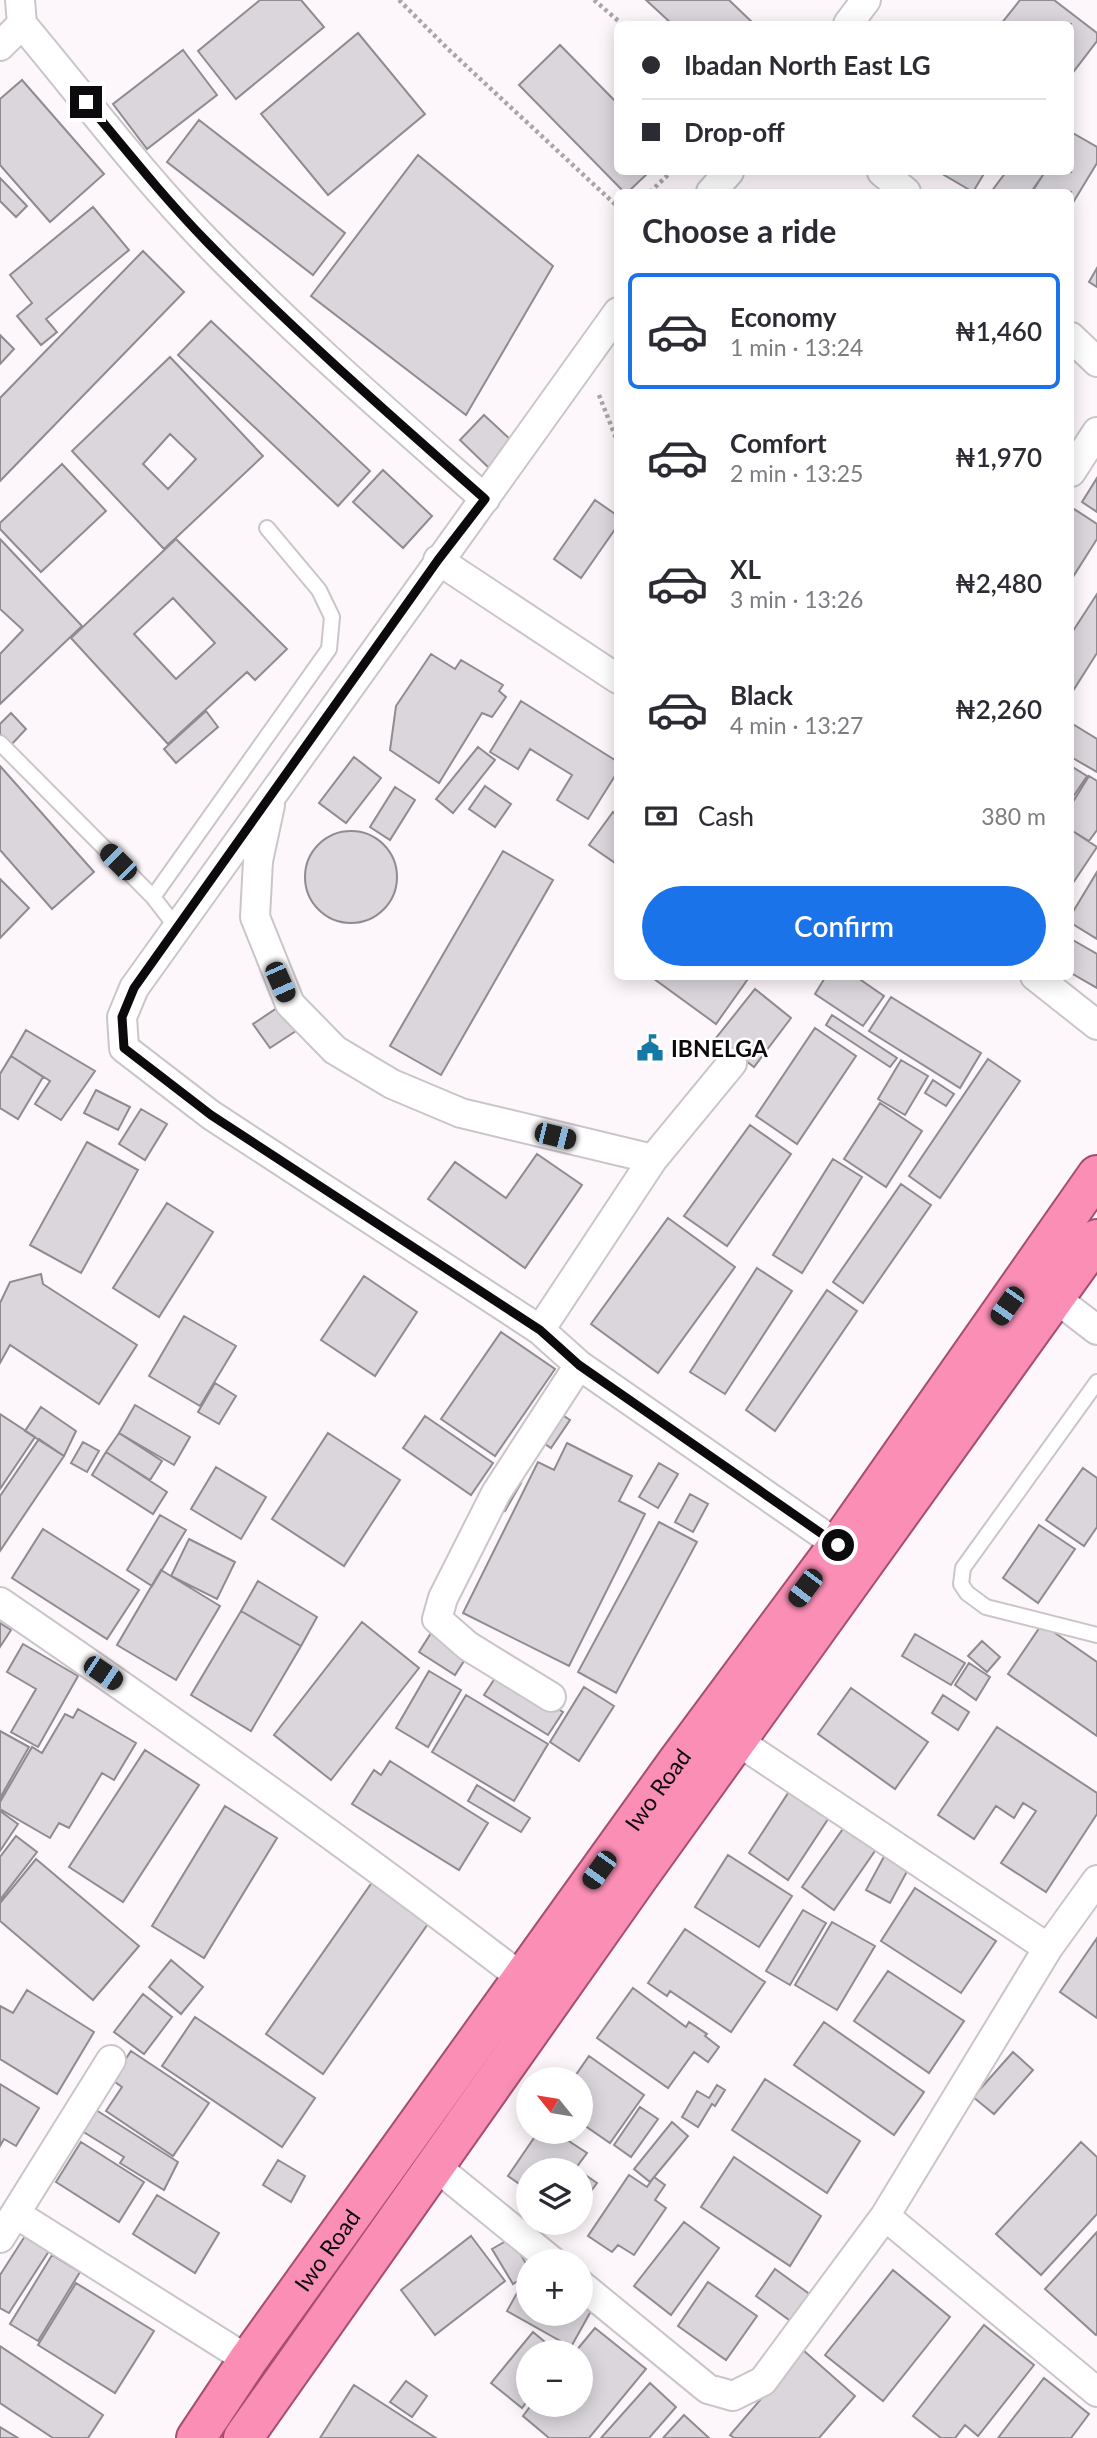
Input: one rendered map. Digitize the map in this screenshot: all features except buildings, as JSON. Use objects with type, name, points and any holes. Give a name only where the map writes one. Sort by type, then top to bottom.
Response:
[{"type":"highway","name":"Iwo Road","points":[[196,2438],[248,2360],[677,1762],[838,1545],[1097,1175]]},
{"type":"highway","name":"Iwo Road","points":[[243,2438],[434,2165],[1097,1239]]},
{"type":"street","points":[[850,21],[866,0]]},
{"type":"street","points":[[0,46],[21,12],[167,199],[208,243],[319,352],[485,499]]},
{"type":"street","points":[[714,189],[726,175]]},
{"type":"street","points":[[886,175],[902,189]]},
{"type":"street","points":[[614,317],[134,988],[122,1017],[124,1048],[211,1115],[540,1330],[579,1365],[838,1545]]},
{"type":"street","points":[[1074,340],[1097,362]]},
{"type":"street","points":[[1074,467],[1097,432]]},
{"type":"street","points":[[438,560],[614,675]]},
{"type":"street","points":[[273,793],[258,861],[255,917],[290,1004],[335,1050],[392,1084],[461,1113],[653,1159]]},
{"type":"street","points":[[1040,980],[1097,1024]]},
{"type":"street","points":[[540,1330],[653,1159],[732,1063]]},
{"type":"street","points":[[1054,1297],[1097,1330]]},
{"type":"street","points":[[551,1697],[468,1646],[437,1619],[443,1598],[496,1493],[579,1365]]},
{"type":"street","points":[[0,1602],[197,1737],[407,1890],[522,1978]]},
{"type":"street","points":[[736,1741],[1048,1948]]},
{"type":"street","points":[[593,2295],[708,2389],[733,2396],[762,2381],[885,2216],[1048,1948],[1097,1880]]},
{"type":"street","points":[[0,2238],[111,2060]]},
{"type":"street","points":[[434,2165],[537,2249]]},
{"type":"street","points":[[16,2214],[248,2360]]},
{"type":"street","points":[[885,2216],[1097,2392]]},
{"type":"lane","points":[[153,897],[329,649],[331,617],[319,590],[267,528]]},
{"type":"lane","points":[[0,743],[153,897],[177,928]]},
{"type":"lane","points":[[1097,1382],[963,1568],[961,1584],[967,1593],[986,1607],[1097,1635]]},
{"type":"path","points":[[400,0],[448,49],[614,203]]},
{"type":"path","points":[[594,0],[618,21]]},
{"type":"path","points":[[653,189],[668,175]]},
{"type":"path","points":[[585,357],[614,433]]},
{"type":"place","name":"IBNELGA","points":[[650,1048]]},
{"type":"route","points":[[86,102],[167,199],[208,243],[319,352],[485,499],[438,560],[134,988],[122,1017],[124,1048],[211,1115],[540,1330],[579,1365],[838,1545]]}]
